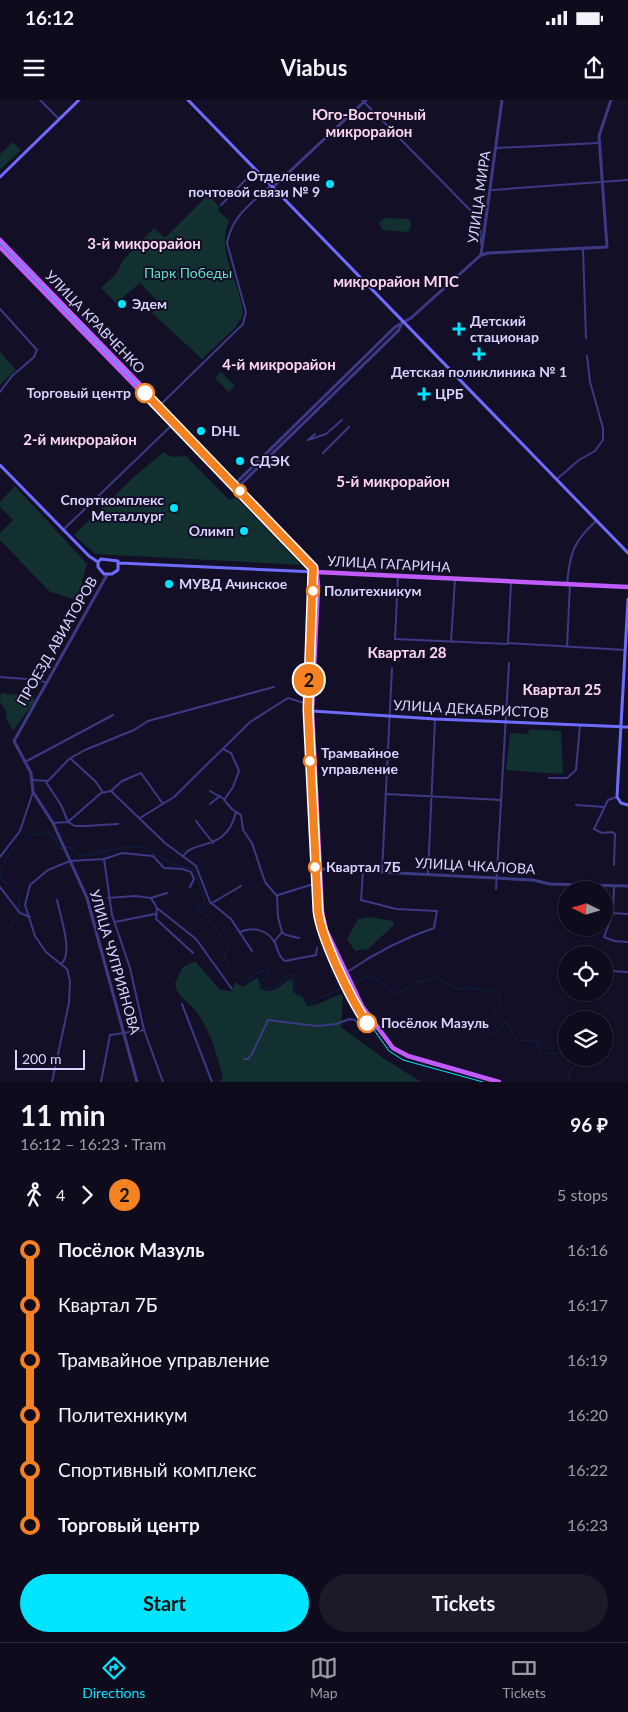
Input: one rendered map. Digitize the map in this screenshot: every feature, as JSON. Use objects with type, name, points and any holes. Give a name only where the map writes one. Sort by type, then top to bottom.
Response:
[{"type":"main road","points":[[0,177],[79,100]]},
{"type":"main road","points":[[188,100],[628,553]]},
{"type":"main road","name":"УЛИЦА КРАВЧЕНКО","points":[[1,244],[311,564],[316,572],[318,586],[312,711],[320,882],[324,922],[354,989],[378,1029],[399,1053],[499,1082]]},
{"type":"main road","points":[[0,465],[89,556],[98,562],[98,567],[107,575],[118,570],[119,563]]},
{"type":"main road","name":"УЛИЦА ГАГАРИНА","points":[[98,562],[101,560],[112,560],[119,563],[628,587]]},
{"type":"main road","points":[[628,599],[617,797],[621,803],[628,805]]},
{"type":"main road","name":"УЛИЦА ДЕКАБРИСТОВ","points":[[312,711],[436,720],[628,727]]},
{"type":"street","points":[[40,100],[59,119]]},
{"type":"street","name":"УЛИЦА МИРА","points":[[235,486],[360,365],[398,331],[403,321],[411,318],[429,300],[481,256],[484,250],[502,100]]},
{"type":"street","points":[[481,256],[488,253],[606,247],[599,143],[600,129],[612,100]]},
{"type":"street","points":[[158,407],[243,324],[246,312],[227,243],[234,220],[364,101],[477,217],[480,221],[481,246],[484,250]]},
{"type":"street","points":[[497,148],[599,143]]},
{"type":"street","points":[[221,205],[255,170]]},
{"type":"street","points":[[492,190],[628,180]]},
{"type":"street","points":[[584,249],[586,338]]},
{"type":"street","points":[[0,308],[37,350],[34,356],[12,376],[0,392]]},
{"type":"street","points":[[556,479],[579,460],[595,451],[603,440],[603,428],[590,382],[587,356]]},
{"type":"street","points":[[315,434],[308,440],[326,434],[342,420]]},
{"type":"street","points":[[63,530],[174,423]]},
{"type":"street","points":[[323,453],[349,427]]},
{"type":"street","points":[[567,647],[569,561],[575,544],[597,521]]},
{"type":"street","name":"ПРОЕЗД АВИАТОРОВ","points":[[14,744],[14,738],[47,684],[107,575]]},
{"type":"street","points":[[398,576],[395,639],[626,650]]},
{"type":"street","points":[[451,642],[455,579]]},
{"type":"street","points":[[508,644],[512,582]]},
{"type":"street","points":[[496,888],[508,663]]},
{"type":"street","points":[[382,872],[392,668]]},
{"type":"street","points":[[0,677],[39,680],[47,684]]},
{"type":"street","points":[[46,782],[65,762],[83,751],[134,730],[155,719],[274,687]]},
{"type":"street","points":[[140,818],[181,791],[250,722],[286,699],[300,700],[304,704]]},
{"type":"street","points":[[25,762],[113,715]]},
{"type":"street","points":[[428,875],[436,720]]},
{"type":"street","points":[[549,778],[567,778],[576,770],[580,725]]},
{"type":"street","name":"УЛИЦА ЧУПРИЯНОВА","points":[[14,744],[25,762],[32,780],[33,792],[53,824],[87,898],[138,1082]]},
{"type":"street","points":[[223,748],[231,753],[239,771],[233,787],[224,799]]},
{"type":"street","points":[[71,758],[96,782],[102,792]]},
{"type":"street","points":[[68,822],[102,792],[111,791],[122,781],[142,773],[163,804]]},
{"type":"street","points":[[32,780],[46,782],[62,806],[68,822]]},
{"type":"street","points":[[111,791],[165,843],[199,870],[212,903],[228,916],[252,951]]},
{"type":"street","points":[[210,791],[224,799],[241,815],[243,830],[252,843],[265,882],[277,896],[278,917],[282,932],[286,935],[300,938]]},
{"type":"street","points":[[0,857],[20,831],[29,798],[33,792]]},
{"type":"street","points":[[386,794],[501,800]]},
{"type":"street","points":[[210,804],[220,796]]},
{"type":"street","points":[[614,866],[615,834],[612,832],[598,832],[594,829],[609,799],[617,797]]},
{"type":"street","points":[[576,805],[604,807]]},
{"type":"street","points":[[183,856],[187,850],[213,843],[221,838],[233,821],[236,812]]},
{"type":"street","points":[[196,821],[213,843]]},
{"type":"street","points":[[53,824],[68,822],[77,826],[118,824]]},
{"type":"street","points":[[52,1082],[69,998],[69,976],[61,964],[48,955],[40,945],[24,902],[31,883],[48,870],[70,861],[104,859],[130,852],[152,856],[164,868],[182,868],[191,872],[194,879],[190,887]]},
{"type":"street","points":[[104,859],[108,898],[114,922],[130,968],[144,1030],[162,1082]]},
{"type":"street","name":"УЛИЦА ЧКАЛОВА","points":[[320,869],[540,880],[550,884],[628,886]]},
{"type":"street","points":[[347,975],[389,945],[434,928],[438,911],[396,909],[361,900],[363,871]]},
{"type":"street","points":[[277,896],[309,884],[320,882]]},
{"type":"street","points":[[212,903],[241,886]]},
{"type":"street","points":[[614,886],[613,914],[628,914]]},
{"type":"street","points":[[0,887],[20,913],[30,917]]},
{"type":"street","points":[[108,898],[135,896],[151,898],[167,893]]},
{"type":"street","points":[[151,898],[157,908],[196,939],[232,989]]},
{"type":"street","points":[[57,900],[68,949],[67,957],[61,964]]},
{"type":"street","points":[[157,908],[155,914],[161,924],[193,953]]},
{"type":"street","points":[[114,922],[155,914]]},
{"type":"street","points":[[240,932],[252,928],[262,931],[275,941],[280,958],[285,960],[316,956],[317,948]]},
{"type":"street","points":[[275,941],[282,932]]},
{"type":"street","points":[[604,936],[614,941],[628,942]]},
{"type":"street","points":[[613,971],[628,972]]},
{"type":"street","points":[[182,1004],[212,1082]]},
{"type":"street","points":[[244,1059],[248,1059],[252,1054],[268,1020],[324,1026],[350,1019],[356,1020],[367,1032],[378,1029]]},
{"type":"street","points":[[101,1082],[109,1037],[124,1032],[144,1030]]},
{"type":"green space","points":[[13,142],[21,150],[0,170],[0,154]]},
{"type":"green space","name":"Парк Победы","points":[[208,195],[219,206],[219,212],[229,220],[225,245],[243,315],[235,328],[202,359],[152,313],[160,304],[140,283],[116,303],[101,288],[116,274],[123,260],[154,228],[165,238]]},
{"type":"green space","points":[[385,218],[409,219],[411,223],[410,229],[407,232],[382,230],[379,223]]},
{"type":"green space","points":[[0,352],[16,370],[0,385]]},
{"type":"green space","points":[[221,372],[235,386],[229,392],[215,378]]},
{"type":"green space","name":"Спорткомплекс Металлург","points":[[164,452],[172,457],[186,456],[229,500],[236,497],[301,565],[95,554],[74,535],[136,475]]},
{"type":"green space","points":[[15,486],[87,564],[77,600],[50,592],[0,540],[0,533],[13,520],[0,507],[0,502]]},
{"type":"green space","points":[[1,693],[33,697],[35,701],[13,731],[6,718],[7,713],[0,702]]},
{"type":"green space","points":[[530,729],[561,731],[563,774],[506,770],[510,733],[527,734]]},
{"type":"green space","points":[[369,917],[393,921],[394,925],[368,949],[355,951],[347,939],[358,919]]},
{"type":"green space","points":[[195,961],[220,990],[233,991],[235,982],[243,987],[258,977],[260,989],[270,991],[292,978],[293,992],[302,997],[308,1006],[343,994],[341,1027],[383,1058],[421,1082],[219,1082],[223,1078],[209,1034],[196,1011],[178,992],[175,983],[183,967]]},
{"type":"waterway","points":[[0,876],[2,867],[11,851],[25,839],[42,833],[52,834],[61,849],[70,847],[83,856],[125,847],[143,847],[174,865],[194,869],[205,900],[203,905],[197,906],[197,910],[208,918],[229,944],[224,957],[229,967],[244,983],[257,973],[266,970],[269,972],[260,984],[262,989],[277,985],[288,975],[294,976],[294,988],[310,1003],[370,975],[396,993],[404,991],[415,983],[436,977],[457,989],[472,988],[498,993],[499,1004],[489,1022],[489,1033],[494,1035],[502,1024],[507,1023],[516,1040],[536,1041],[540,1052],[558,1053]]},
{"type":"waterway","points":[[0,877],[12,887],[19,900],[18,913],[0,941]]},
{"type":"waterway","points":[[569,1082],[569,1072],[575,1066]]},
{"type":"tram line","points":[[0,243],[313,565],[315,576],[309,710],[321,925],[359,1009],[389,1051],[403,1060],[483,1082]]},
{"type":"tram line","name":"2","points":[[145,393],[313,568],[308,710],[318,911],[320,925],[358,1010],[367,1023]]},
{"type":"place","name":"Отделение почтовой связи № 9","points":[[330,184]]},
{"type":"place","name":"Эдем","points":[[122,304]]},
{"type":"place","name":"Детский стационар","points":[[459,329]]},
{"type":"place","name":"Детская поликлиника № 1","points":[[479,354]]},
{"type":"place","name":"Торговый центр","points":[[145,393]]},
{"type":"place","name":"ЦРБ","points":[[424,394]]},
{"type":"place","name":"DHL","points":[[201,431]]},
{"type":"place","name":"СДЭК","points":[[240,461]]},
{"type":"place","name":"Спорткомплекс Металлург","points":[[174,508]]},
{"type":"place","name":"Олимп","points":[[244,531]]},
{"type":"place","name":"МУВД Ачинское","points":[[169,584]]},
{"type":"place","name":"Политехникум","points":[[313,591]]},
{"type":"place","name":"Трамвайное управление","points":[[310,761]]},
{"type":"place","name":"Квартал 7Б","points":[[315,867]]},
{"type":"place","name":"Посёлок Мазуль","points":[[367,1023]]},
{"type":"district","name":"Юго-Восточный микрорайон","points":[[369,124]]},
{"type":"district","name":"3-й микрорайон","points":[[144,244]]},
{"type":"district","name":"микрорайон МПС","points":[[396,282]]},
{"type":"district","name":"4-й микрорайон","points":[[279,365]]},
{"type":"district","name":"2-й микрорайон","points":[[80,440]]},
{"type":"district","name":"5-й микрорайон","points":[[393,482]]},
{"type":"district","name":"Квартал 28","points":[[407,653]]},
{"type":"district","name":"Квартал 25","points":[[562,690]]}]
